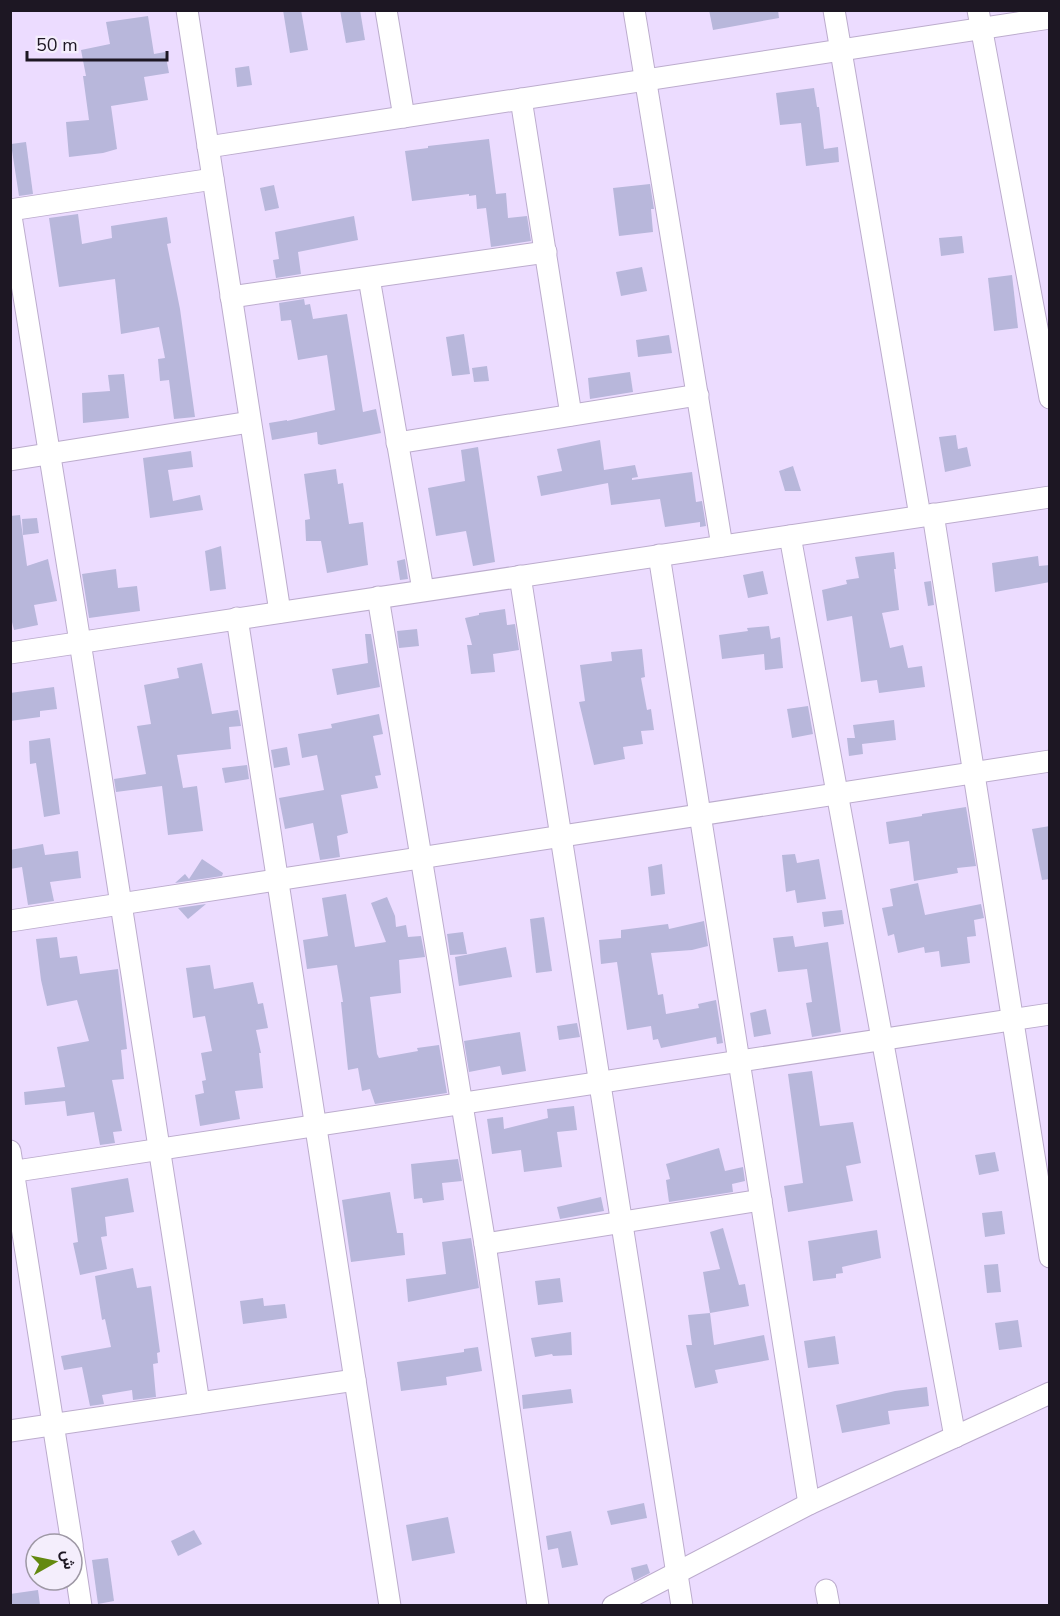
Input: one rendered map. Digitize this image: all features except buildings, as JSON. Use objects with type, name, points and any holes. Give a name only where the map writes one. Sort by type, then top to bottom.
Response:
[{"type":"street","points":[[187,10],[280,612]]},
{"type":"street","points":[[386,10],[404,117]]},
{"type":"street","points":[[634,10],[722,546]]},
{"type":"street","points":[[834,10],[973,772],[1050,1257]]},
{"type":"street","points":[[208,147],[841,50],[980,20],[1050,18]]},
{"type":"street","points":[[980,20],[1050,399]]},
{"type":"street","points":[[521,99],[571,415]]},
{"type":"street","points":[[199,1403],[81,642],[10,210],[213,179]]},
{"type":"street","points":[[231,297],[546,252]]},
{"type":"street","points":[[369,278],[423,590]]},
{"type":"street","points":[[397,443],[698,395]]},
{"type":"street","points":[[10,460],[250,422]]},
{"type":"street","points":[[10,653],[1050,497]]},
{"type":"street","points":[[790,536],[955,1437]]},
{"type":"street","points":[[659,555],[809,1504]]},
{"type":"street","points":[[520,576],[682,1605]]},
{"type":"street","points":[[378,597],[485,1244],[538,1605]]},
{"type":"street","points":[[237,618],[390,1605]]},
{"type":"street","points":[[10,921],[1050,761]]},
{"type":"street","points":[[12,1172],[1050,1014]]},
{"type":"street","points":[[10,1151],[70,1532]]},
{"type":"street","points":[[485,1244],[761,1200]]},
{"type":"street","points":[[10,1431],[355,1380]]},
{"type":"street","points":[[613,1605],[809,1504],[1050,1393]]}]
